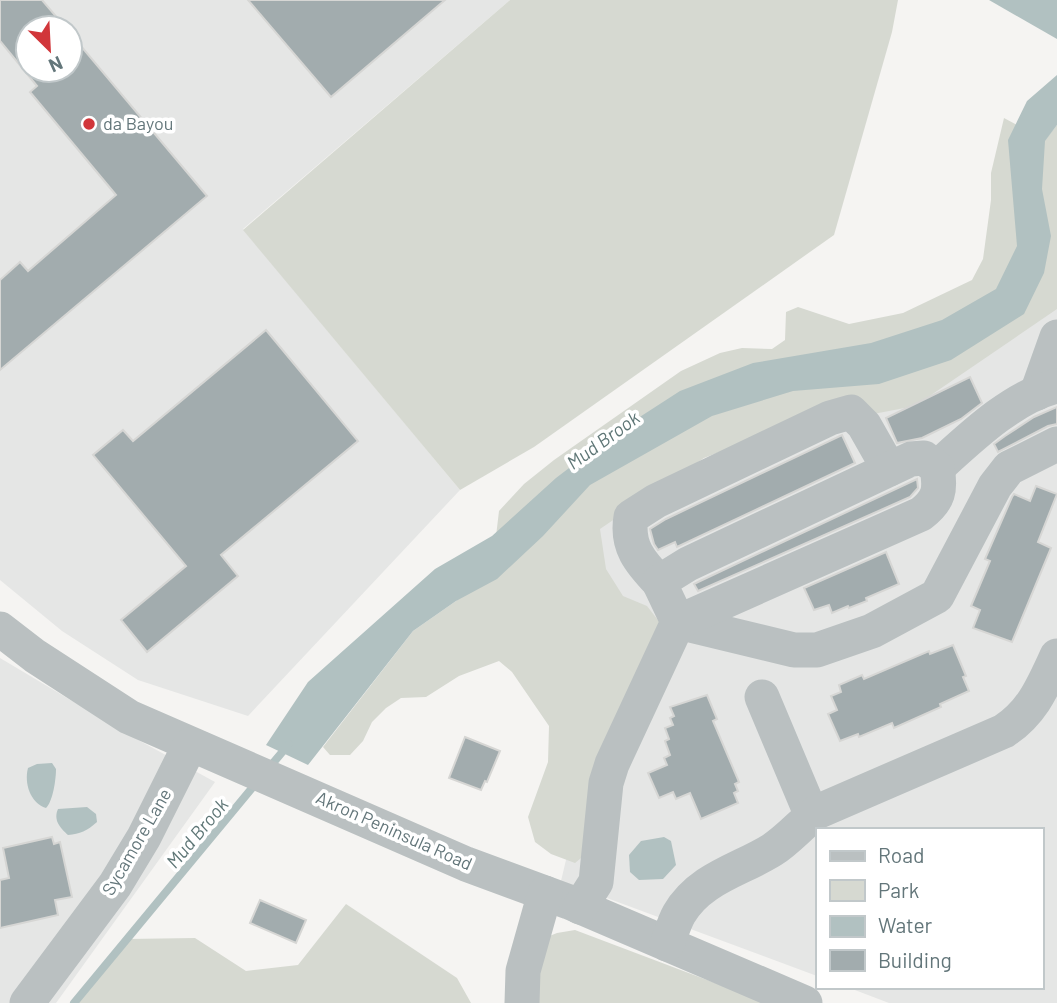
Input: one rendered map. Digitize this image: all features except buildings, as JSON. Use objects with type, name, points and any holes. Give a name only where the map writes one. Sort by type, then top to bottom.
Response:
[{"type":"street","points":[[937,468],[988,422],[1047,390],[1057,337]]},
{"type":"street","points":[[678,622],[659,582],[641,562],[633,548],[628,533],[631,517],[656,500],[830,418],[851,412],[864,425],[889,469]]},
{"type":"street","points":[[678,622],[794,650],[817,650],[872,631],[937,596],[995,486],[1009,468],[1057,444]]},
{"type":"street","points":[[580,907],[596,882],[606,783],[612,764],[678,622],[922,514],[934,504],[940,484],[937,468],[924,458],[911,459],[688,564],[659,582]]},
{"type":"street","name":"Akron Peninsula Road","points":[[8,646],[121,713],[190,745],[306,792],[466,864],[580,907],[805,1003]]},
{"type":"street","points":[[667,944],[679,914],[690,898],[708,882],[769,852],[789,839],[802,823],[812,816],[1004,731],[1018,722],[1034,705],[1057,656]]},
{"type":"street","points":[[762,697],[812,816]]},
{"type":"street","name":"Sycamore Lane","points":[[27,1003],[115,885],[144,837],[190,745]]},
{"type":"street","points":[[522,1003],[523,971],[545,893]]},
{"type":"shaded area","points":[[0,0],[510,0],[243,229],[460,490],[248,716],[138,680],[62,631],[0,580]]},
{"type":"shaded area","points":[[1057,264],[1057,1003],[889,1003],[852,989],[1043,989],[1043,828],[816,828],[816,976],[561,881],[588,767],[572,520],[1039,307]]},
{"type":"shaded area","points":[[0,658],[131,736],[215,782],[56,1003],[0,1003]]},
{"type":"green space","points":[[510,0],[898,0],[892,32],[834,235],[534,447],[460,490],[243,230]]},
{"type":"green space","points":[[1004,118],[1045,140],[1057,125],[1057,309],[915,406],[863,416],[802,420],[704,458],[600,529],[606,569],[623,596],[647,606],[661,624],[592,849],[575,863],[551,854],[535,842],[528,817],[548,762],[549,726],[512,672],[499,661],[459,676],[426,697],[401,698],[372,722],[363,741],[350,755],[330,755],[323,747],[413,631],[456,601],[492,570],[499,511],[524,484],[554,460],[681,371],[720,353],[742,348],[772,349],[785,340],[786,312],[798,307],[849,324],[903,313],[972,280],[983,259],[991,200],[991,173]]},
{"type":"green space","points":[[346,904],[457,978],[471,1003],[74,1003],[127,939],[195,938],[246,971],[298,965]]},
{"type":"green space","points":[[575,930],[768,1003],[528,1003],[542,939]]},
{"type":"water","points":[[989,0],[1057,0],[1057,39]]},
{"type":"water","points":[[1057,75],[1057,125],[1045,141],[1042,189],[1051,236],[1044,273],[1024,314],[951,360],[879,384],[793,391],[712,416],[590,485],[543,536],[497,579],[456,601],[413,631],[308,765],[266,745],[308,682],[435,569],[492,536],[556,478],[615,433],[680,391],[753,363],[871,343],[942,320],[996,289],[1017,246],[1008,140],[1027,101]]},
{"type":"water","points":[[52,763],[56,769],[55,784],[46,808],[32,797],[27,774],[28,768],[37,764]]},
{"type":"water","points":[[87,807],[96,814],[97,822],[83,832],[68,835],[57,820],[58,809]]},
{"type":"water","points":[[664,837],[671,841],[676,865],[663,879],[639,880],[630,872],[629,855],[641,841]]},
{"type":"waterway","name":"Mud Brook","points":[[268,769],[289,744]]},
{"type":"waterway","name":"Mud Brook","points":[[74,1003],[257,782]]},
{"type":"place","name":"da Bayou","points":[[89,124]]}]
